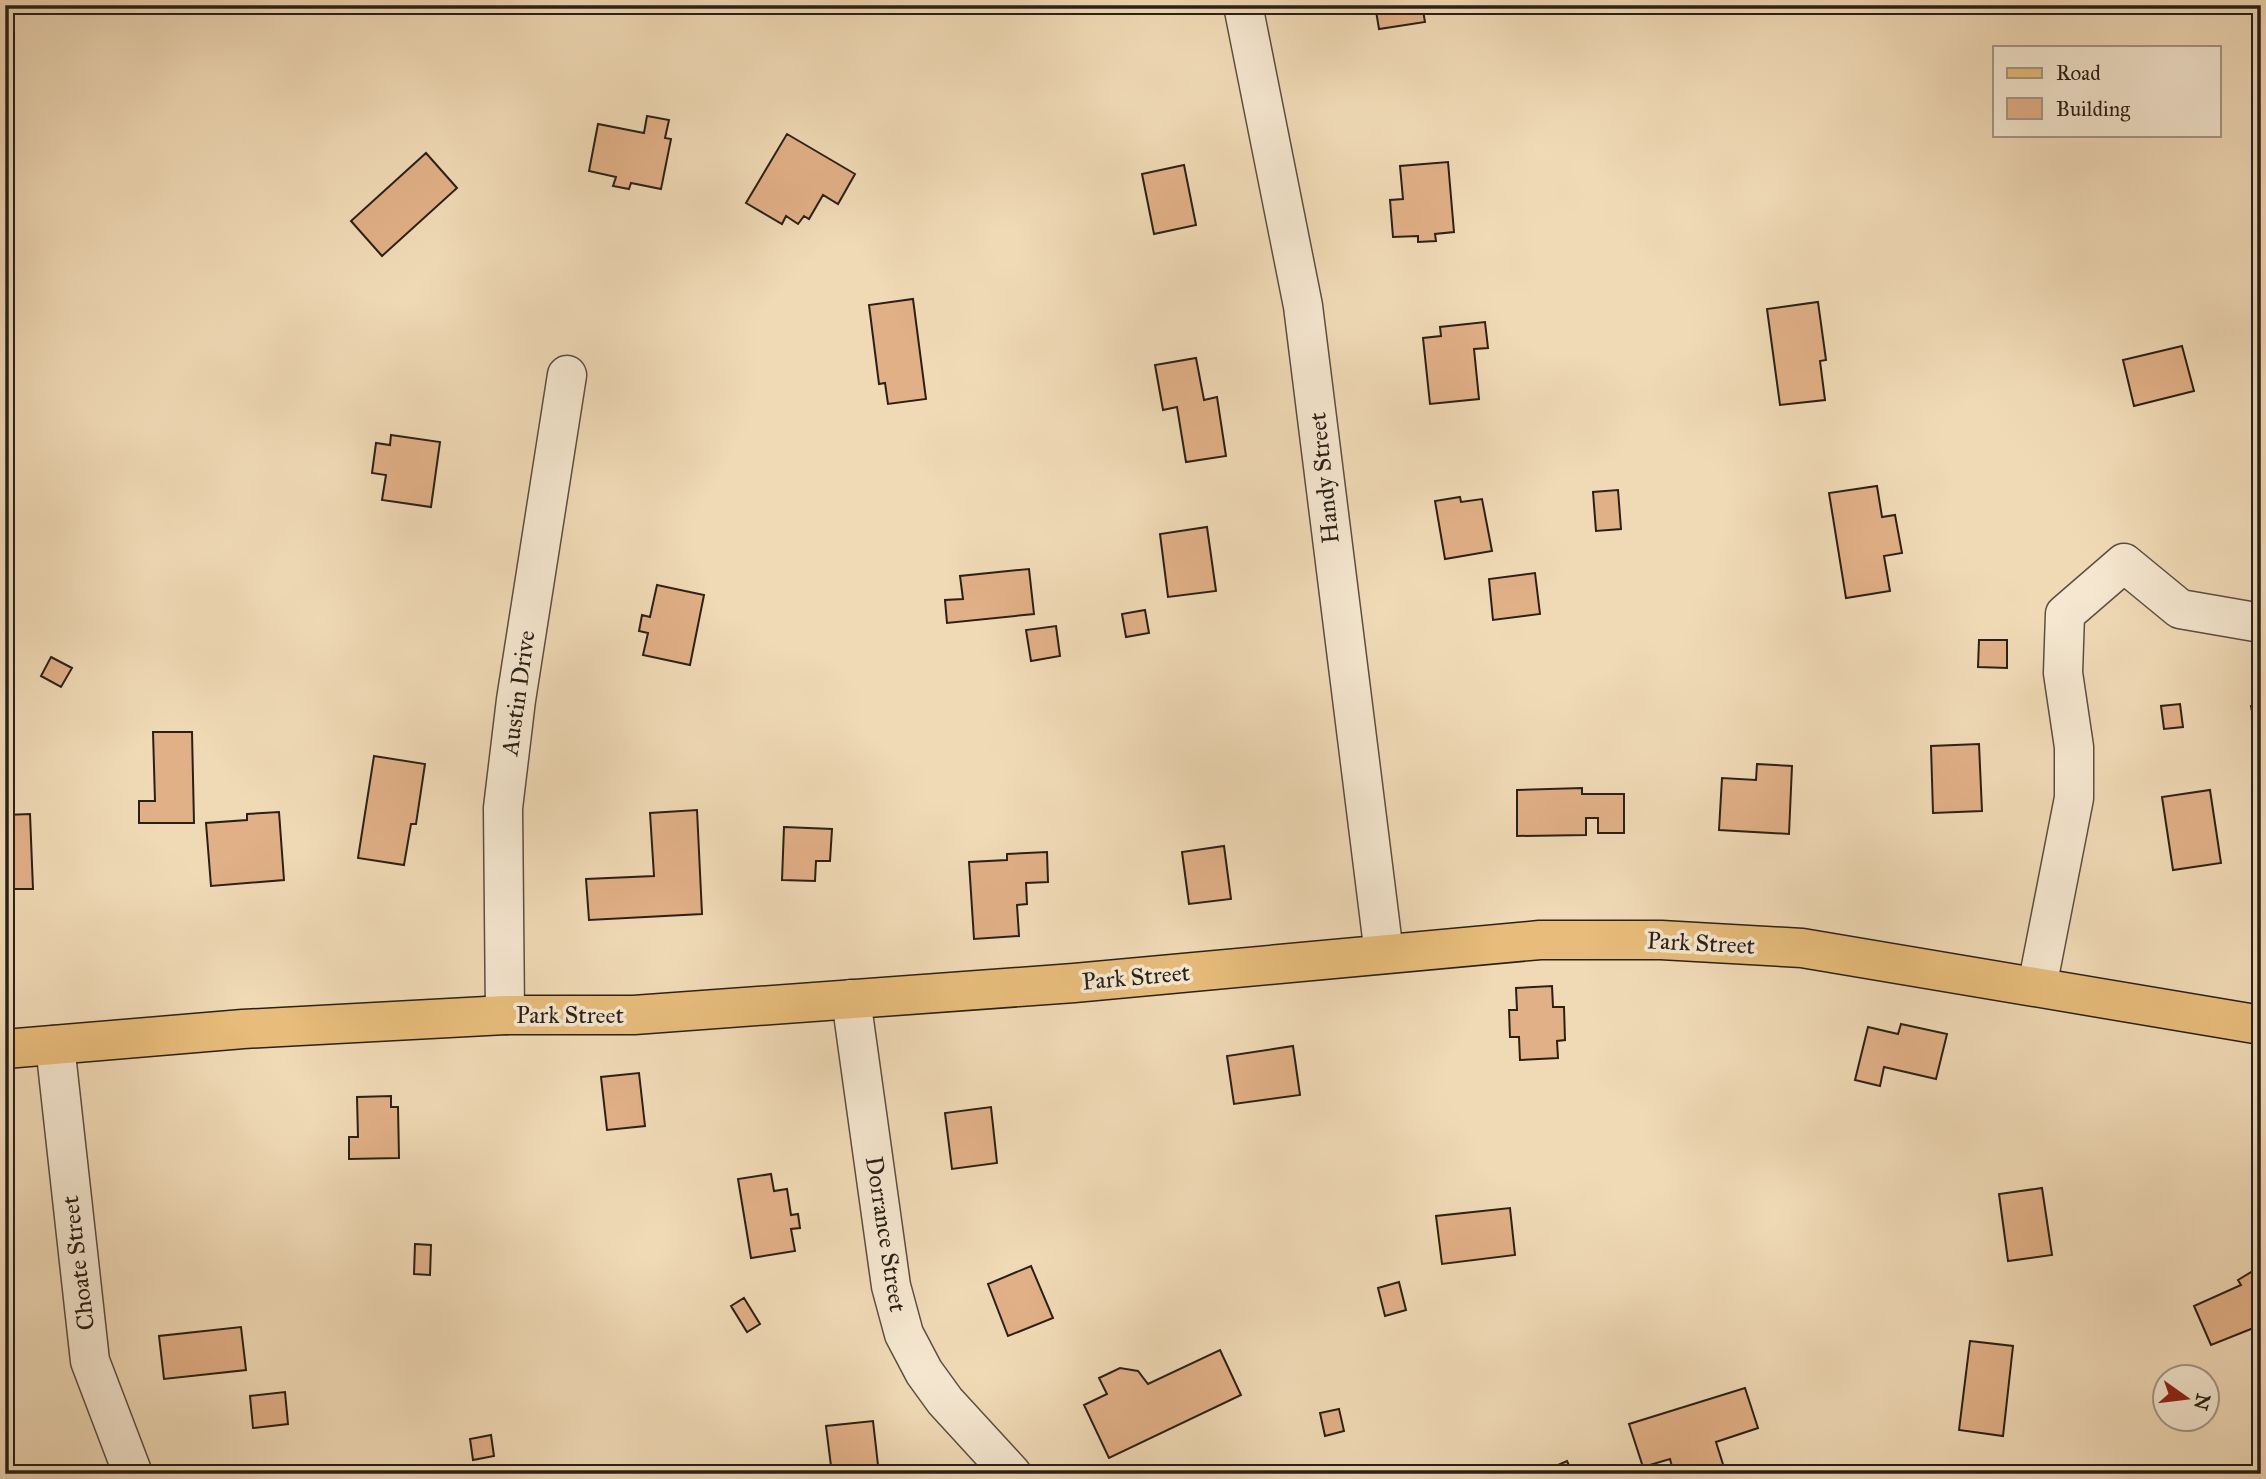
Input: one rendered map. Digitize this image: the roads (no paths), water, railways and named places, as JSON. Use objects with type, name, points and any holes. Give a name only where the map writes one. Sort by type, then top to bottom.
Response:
[{"type":"main road","name":"Park Street","points":[[5,1049],[243,1029],[505,1015],[634,1015],[1074,983],[1540,940],[1661,940],[1802,948],[2261,1025]]},
{"type":"street","name":"Handy Street","points":[[1243,5],[1303,306],[1384,954]]},
{"type":"street","name":"Austin Drive","points":[[505,1015],[503,808],[516,700],[567,374]]},
{"type":"street","points":[[2037,987],[2074,797],[2074,747],[2063,673],[2065,614],[2124,562],[2180,609],[2261,624]]},
{"type":"street","name":"Dorrance Street","points":[[851,999],[891,1286],[904,1334],[924,1371],[945,1401],[1012,1474]]},
{"type":"street","name":"Choate Street","points":[[55,1045],[90,1362],[133,1474]]}]
